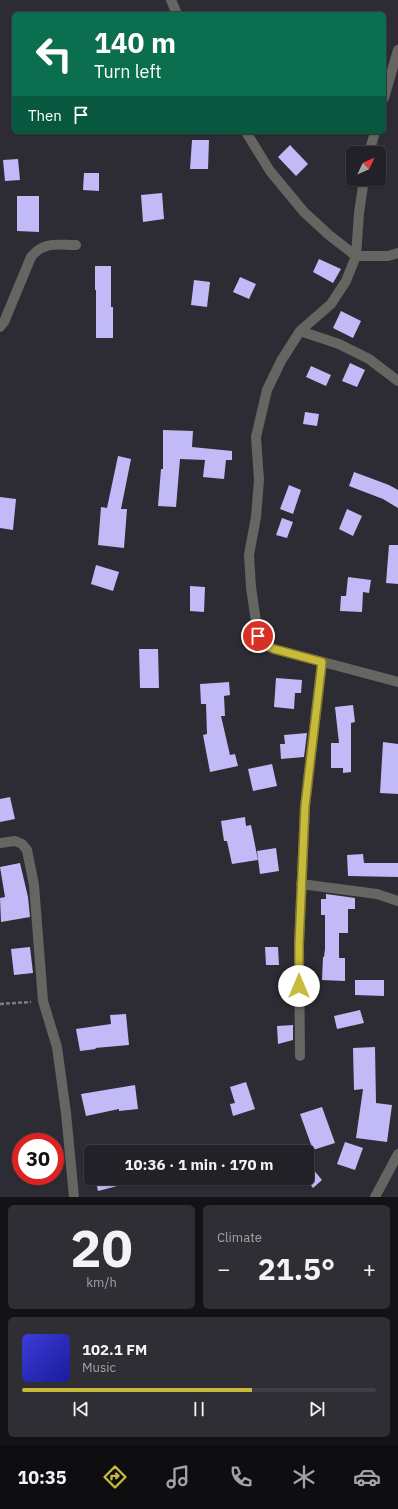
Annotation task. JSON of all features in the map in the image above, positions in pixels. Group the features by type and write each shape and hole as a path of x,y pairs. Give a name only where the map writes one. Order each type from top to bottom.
{"street":[{"path":"171,0 176,12"},
{"path":"386,91 398,50"},
{"path":"247,134 270,171 304,212 356,256 388,256 398,254"},
{"path":"371,146 374,134"},
{"path":"363,186 359,213 356,256 346,281 331,304 300,331 281,362 267,390 256,437 259,480 256,517 249,555 251,588 258,636 263,644 274,649 398,682"},
{"path":"0,327 31,257 37,250 47,244 76,245"},
{"path":"300,331 339,344 369,359 398,381"},
{"path":"300,1056 299,944 305,806 322,662"},
{"path":"0,843 16,841 22,844 26,850 34,885 43,1001 57,1047 66,1113 74,1197"},
{"path":"301,884 377,894 398,901"},
{"path":"375,1197 398,1154"}],"path":[{"path":"0,1004 43,1001"}],"building":[{"path":"192,140 209,140 208,169 190,169"},
{"path":"290,145 308,164 296,176 278,157"},
{"path":"18,159 20,180 5,181 3,160"},
{"path":"84,173 99,173 99,191 83,190"},
{"path":"162,193 164,219 143,222 141,195"},
{"path":"17,196 39,196 39,232 17,231"},
{"path":"319,259 341,269 333,283 313,272"},
{"path":"95,266 111,266 113,338 96,338"},
{"path":"240,277 256,284 249,299 233,292"},
{"path":"194,280 210,282 207,307 191,305"},
{"path":"341,311 361,321 353,338 333,328"},
{"path":"350,363 365,370 357,387 342,381"},
{"path":"311,366 331,375 326,386 306,377"},
{"path":"305,412 319,414 317,426 303,424"},
{"path":"163,430 193,431 192,447 232,451 232,460 226,460 224,479 203,477 205,460 180,459 176,507 158,506 161,469 163,469"},
{"path":"118,456 131,459 121,509 127,509 124,548 98,545 101,507 107,508"},
{"path":"354,472 389,485 398,490 398,508 383,499 349,486"},
{"path":"289,485 301,490 293,514 280,509"},
{"path":"0,497 16,499 13,530 0,528"},
{"path":"347,509 362,516 353,536 339,529"},
{"path":"282,518 293,522 287,538 276,535"},
{"path":"389,545 398,545 398,584 386,583"},
{"path":"96,565 119,572 113,591 91,584"},
{"path":"348,577 371,580 369,593 363,592 362,612 340,611 341,596 346,596"},
{"path":"190,586 205,587 204,612 190,611"},
{"path":"139,649 158,649 159,688 140,688"},
{"path":"276,678 302,680 301,693 295,693 294,709 274,707"},
{"path":"229,682 230,695 224,696 225,716 221,716 230,755 235,754 238,766 210,772 203,735 207,734 206,704 201,704 200,684"},
{"path":"353,705 355,722 351,723 351,772 343,773 343,768 331,768 331,743 339,743 335,707"},
{"path":"307,733 304,757 281,759 280,744 285,744 284,735"},
{"path":"383,742 398,744 398,794 380,793"},
{"path":"272,764 277,786 253,791 248,769"},
{"path":"10,797 15,819 0,822 0,799"},
{"path":"245,817 246,826 251,825 258,860 232,864 227,841 224,841 221,821"},
{"path":"276,848 279,871 260,874 257,851"},
{"path":"363,854 364,863 398,863 398,877 348,876 347,855"},
{"path":"20,863 28,897 30,917 1,922 0,898 5,897 0,867"},
{"path":"326,894 355,898 355,909 348,909 348,933 339,933 339,958 345,958 345,981 322,980 323,957 325,949 325,915 321,915 321,899 326,899"},
{"path":"30,947 33,973 14,975 11,949"},
{"path":"265,947 278,947 279,965 266,965"},
{"path":"355,980 384,980 384,996 355,995"},
{"path":"360,1010 364,1023 337,1029 334,1016"},
{"path":"126,1014 129,1045 80,1051 76,1029 111,1024 110,1015"},
{"path":"293,1025 293,1040 278,1044 277,1026"},
{"path":"375,1047 376,1103 392,1105 387,1142 356,1138 363,1089 354,1090 353,1048"},
{"path":"246,1082 255,1109 233,1116 230,1104 235,1103 230,1087"},
{"path":"135,1085 138,1109 119,1111 119,1109 86,1116 81,1094"},
{"path":"322,1107 335,1143 314,1150 314,1145 311,1145 300,1114"},
{"path":"345,1142 363,1148 355,1170 337,1164"},
{"path":"314,1170 322,1180 313,1188 311,1185 314,1185"},
{"path":"97,1185 121,1185 98,1191"}],"route":[{"path":"258,636 263,644 274,649 322,662 305,806 299,944 299,986"}]}
